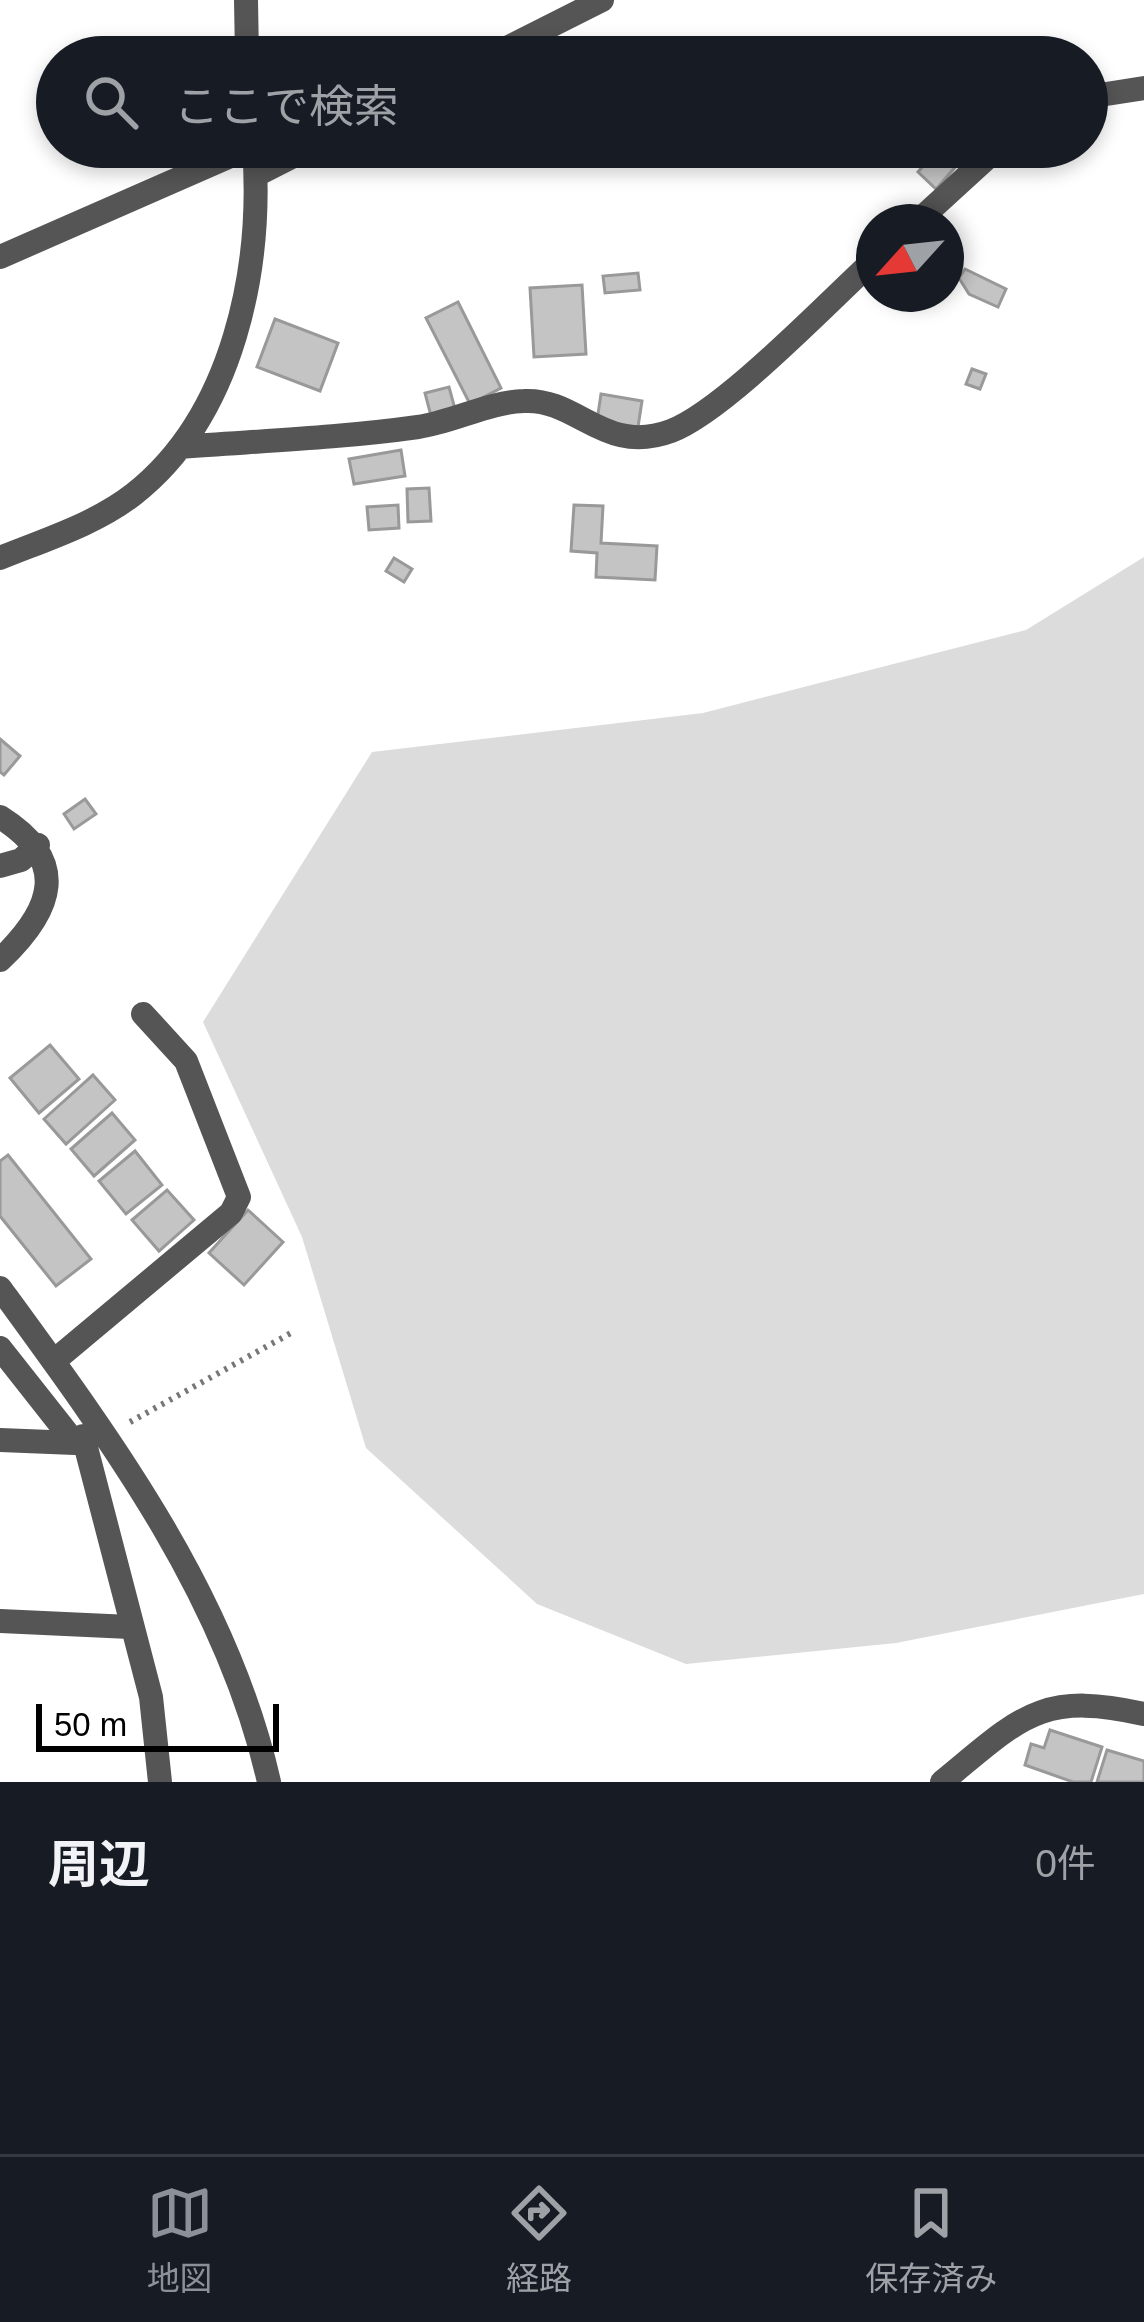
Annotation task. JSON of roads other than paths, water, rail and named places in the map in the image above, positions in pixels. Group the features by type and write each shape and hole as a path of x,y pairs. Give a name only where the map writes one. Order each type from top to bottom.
{"street":[{"path":"246,0 247,36"},
{"path":"531,36 602,0"},
{"path":"1108,94 1144,88"},
{"path":"0,257 205,168"},
{"path":"0,558 130,497 180,447 206,409 238,316 250,261 255,168"},
{"path":"256,175 270,168"},
{"path":"937,204 976,168"},
{"path":"180,447 422,427 525,400 557,404 583,424 608,433 666,433 721,398 856,276"},
{"path":"0,817 38,845 47,884 41,908 24,937 0,960"},
{"path":"0,868 21,860 38,845"},
{"path":"54,1361 231,1213 239,1197 186,1061 143,1014"},
{"path":"0,1288 54,1361 90,1434 207,1603 256,1724 269,1782"},
{"path":"0,1348 90,1434 130,1627 152,1697 160,1782"},
{"path":"0,1440 90,1434"},
{"path":"0,1621 130,1627"},
{"path":"942,1782 1006,1731 1051,1707 1098,1704 1144,1714"}]}
